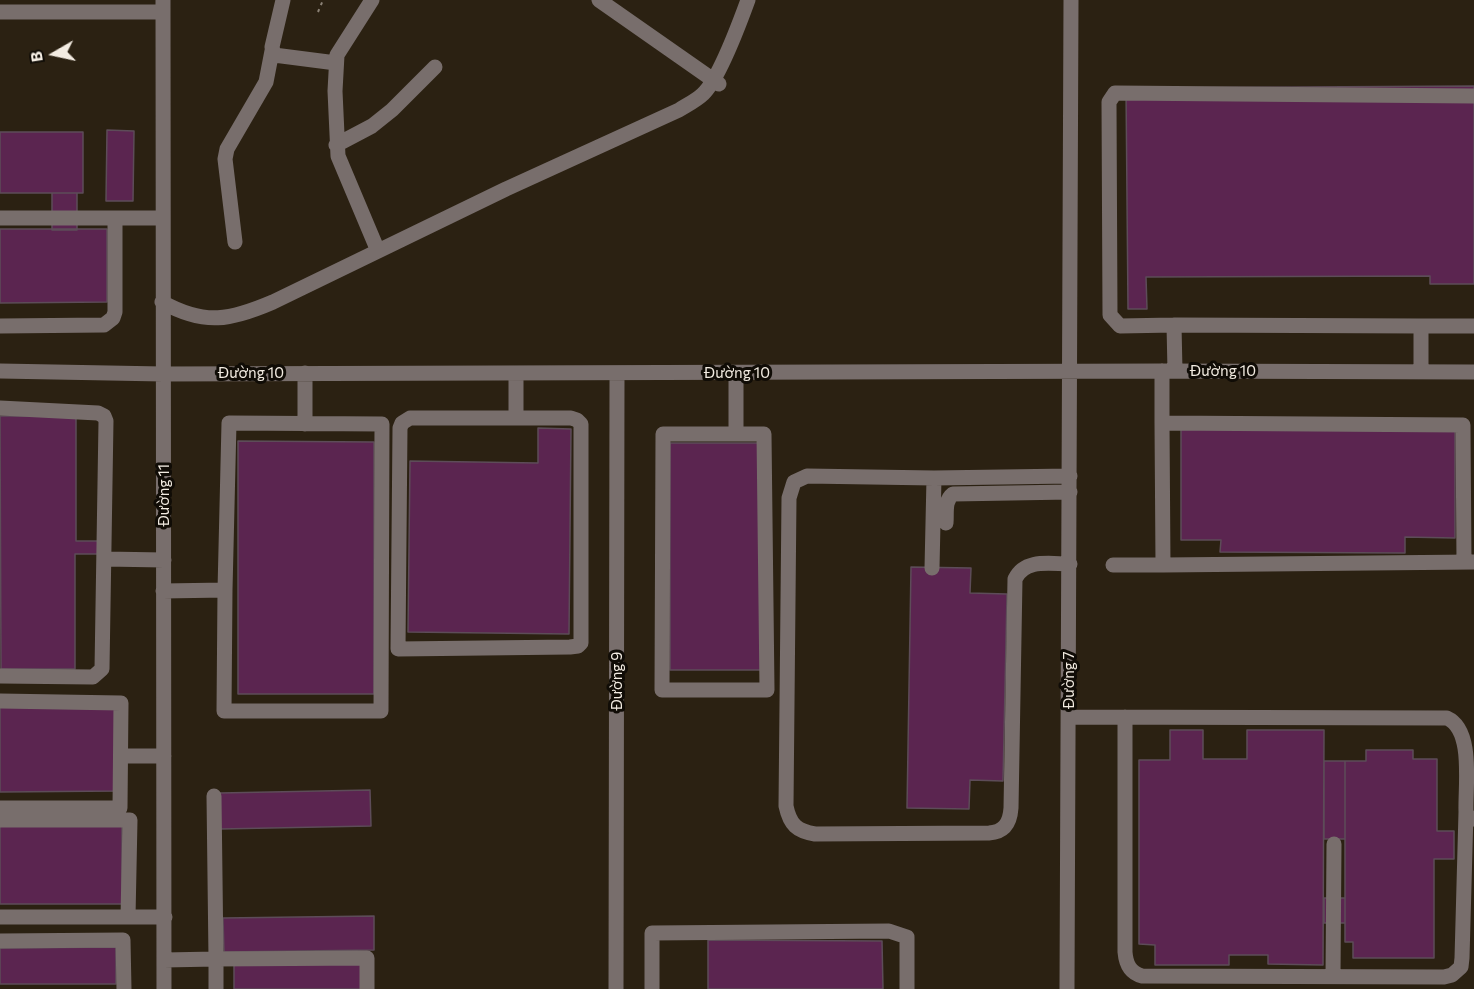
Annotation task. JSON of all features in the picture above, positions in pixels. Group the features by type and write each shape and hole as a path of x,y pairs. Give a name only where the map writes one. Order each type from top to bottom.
{"street":[{"path":"235,242 225,159 227,148 266,81 284,0"},
{"path":"372,0 339,49 336,63 336,145 338,156 378,251"},
{"path":"599,0 716,82"},
{"path":"162,302 179,311 201,316 216,318 242,315 506,189 680,110 716,82 748,0"},
{"name":"Đường 7","path":"1067,989 1071,0"},
{"path":"0,12 163,6"},
{"name":"Đường 11","path":"163,6 164,989"},
{"path":"272,51 275,56 336,63"},
{"path":"336,145 372,126 392,110 435,67"},
{"path":"1474,96 1115,93 1109,102 1110,315 1120,326 1474,326"},
{"path":"0,218 163,218"},
{"path":"0,326 104,325 109,323 115,312 116,303 115,218"},
{"path":"1163,566 1162,423 1174,325"},
{"path":"1420,326 1421,371"},
{"name":"Đường 10","path":"0,371 163,374 1474,372"},
{"path":"305,373 305,424"},
{"path":"516,373 516,418"},
{"path":"736,373 736,434"},
{"name":"Đường 9","path":"616,989 617,374"},
{"path":"0,408 98,413 104,416 106,421 102,669 93,677 0,676"},
{"path":"410,418 516,418 571,418 581,424 581,643 570,647 398,649 400,428 402,423 410,418"},
{"path":"229,423 382,424 381,711 224,711 225,590 229,423"},
{"path":"1113,565 1469,562 1463,425 1162,423"},
{"path":"663,434 736,434 764,434 767,690 662,690 663,434"},
{"path":"1070,476 934,478 807,476 794,482 789,498 786,806 797,830 815,834 989,834 998,833 1006,827 1011,818 1015,579 1018,573 1030,564 1070,564"},
{"path":"932,568 934,478"},
{"path":"946,523 948,498 953,494 1070,492"},
{"path":"105,559 164,560"},
{"path":"163,591 225,590"},
{"path":"0,701 121,704 120,808 0,808"},
{"path":"1069,717 1125,717 1447,718 1458,726 1465,740 1470,818 1461,967 1452,975 1444,976 1142,976 1131,971 1125,952 1125,717"},
{"path":"121,756 164,756"},
{"path":"214,796 216,989"},
{"path":"0,820 130,820 128,917"},
{"path":"1333,976 1334,844"},
{"path":"0,916 165,917"},
{"path":"652,989 652,933 889,931 901,933 907,937 907,989"},
{"path":"0,941 123,940 124,989"},
{"path":"164,960 367,958 367,989"}],"path":[{"path":"318,12 323,0"}],"building":[{"path":"1474,86 1474,284 1430,284 1430,276 1146,277 1147,309 1128,309 1126,88"},
{"path":"107,130 134,131 133,201 106,201"},
{"path":"0,132 83,132 83,193 0,193"},
{"path":"52,193 77,193 77,230 52,230"},
{"path":"0,229 107,229 107,302 0,303"},
{"path":"0,416 76,416 76,541 98,541 98,554 75,554 75,669 1,669"},
{"path":"1181,420 1455,420 1455,538 1405,537 1405,553 1220,552 1221,540 1181,540"},
{"path":"538,428 571,429 569,634 408,632 410,461 538,463"},
{"path":"238,441 374,442 374,694 238,694"},
{"path":"670,443 764,443 764,670 670,670"},
{"path":"911,567 971,568 970,593 1007,594 1003,781 970,780 969,809 907,808"},
{"path":"118,701 119,791 0,792 0,702"},
{"path":"1170,730 1203,730 1203,759 1247,759 1247,730 1324,730 1323,965 1268,964 1268,955 1229,955 1229,965 1155,965 1155,945 1139,944 1139,760 1170,760"},
{"path":"1366,750 1413,750 1413,759 1437,759 1437,831 1454,831 1454,859 1434,859 1434,958 1353,958 1353,942 1345,942 1345,761 1366,761"},
{"path":"1324,761 1345,761 1345,839 1324,839"},
{"path":"370,790 371,826 220,829 220,793"},
{"path":"0,822 122,823 122,904 0,904"},
{"path":"1324,898 1345,898 1345,923 1324,923"},
{"path":"374,916 374,950 224,952 223,918"},
{"path":"708,940 882,941 883,989 708,989"},
{"path":"116,947 116,984 0,984 0,948"},
{"path":"364,960 365,989 234,989 234,961"}]}
